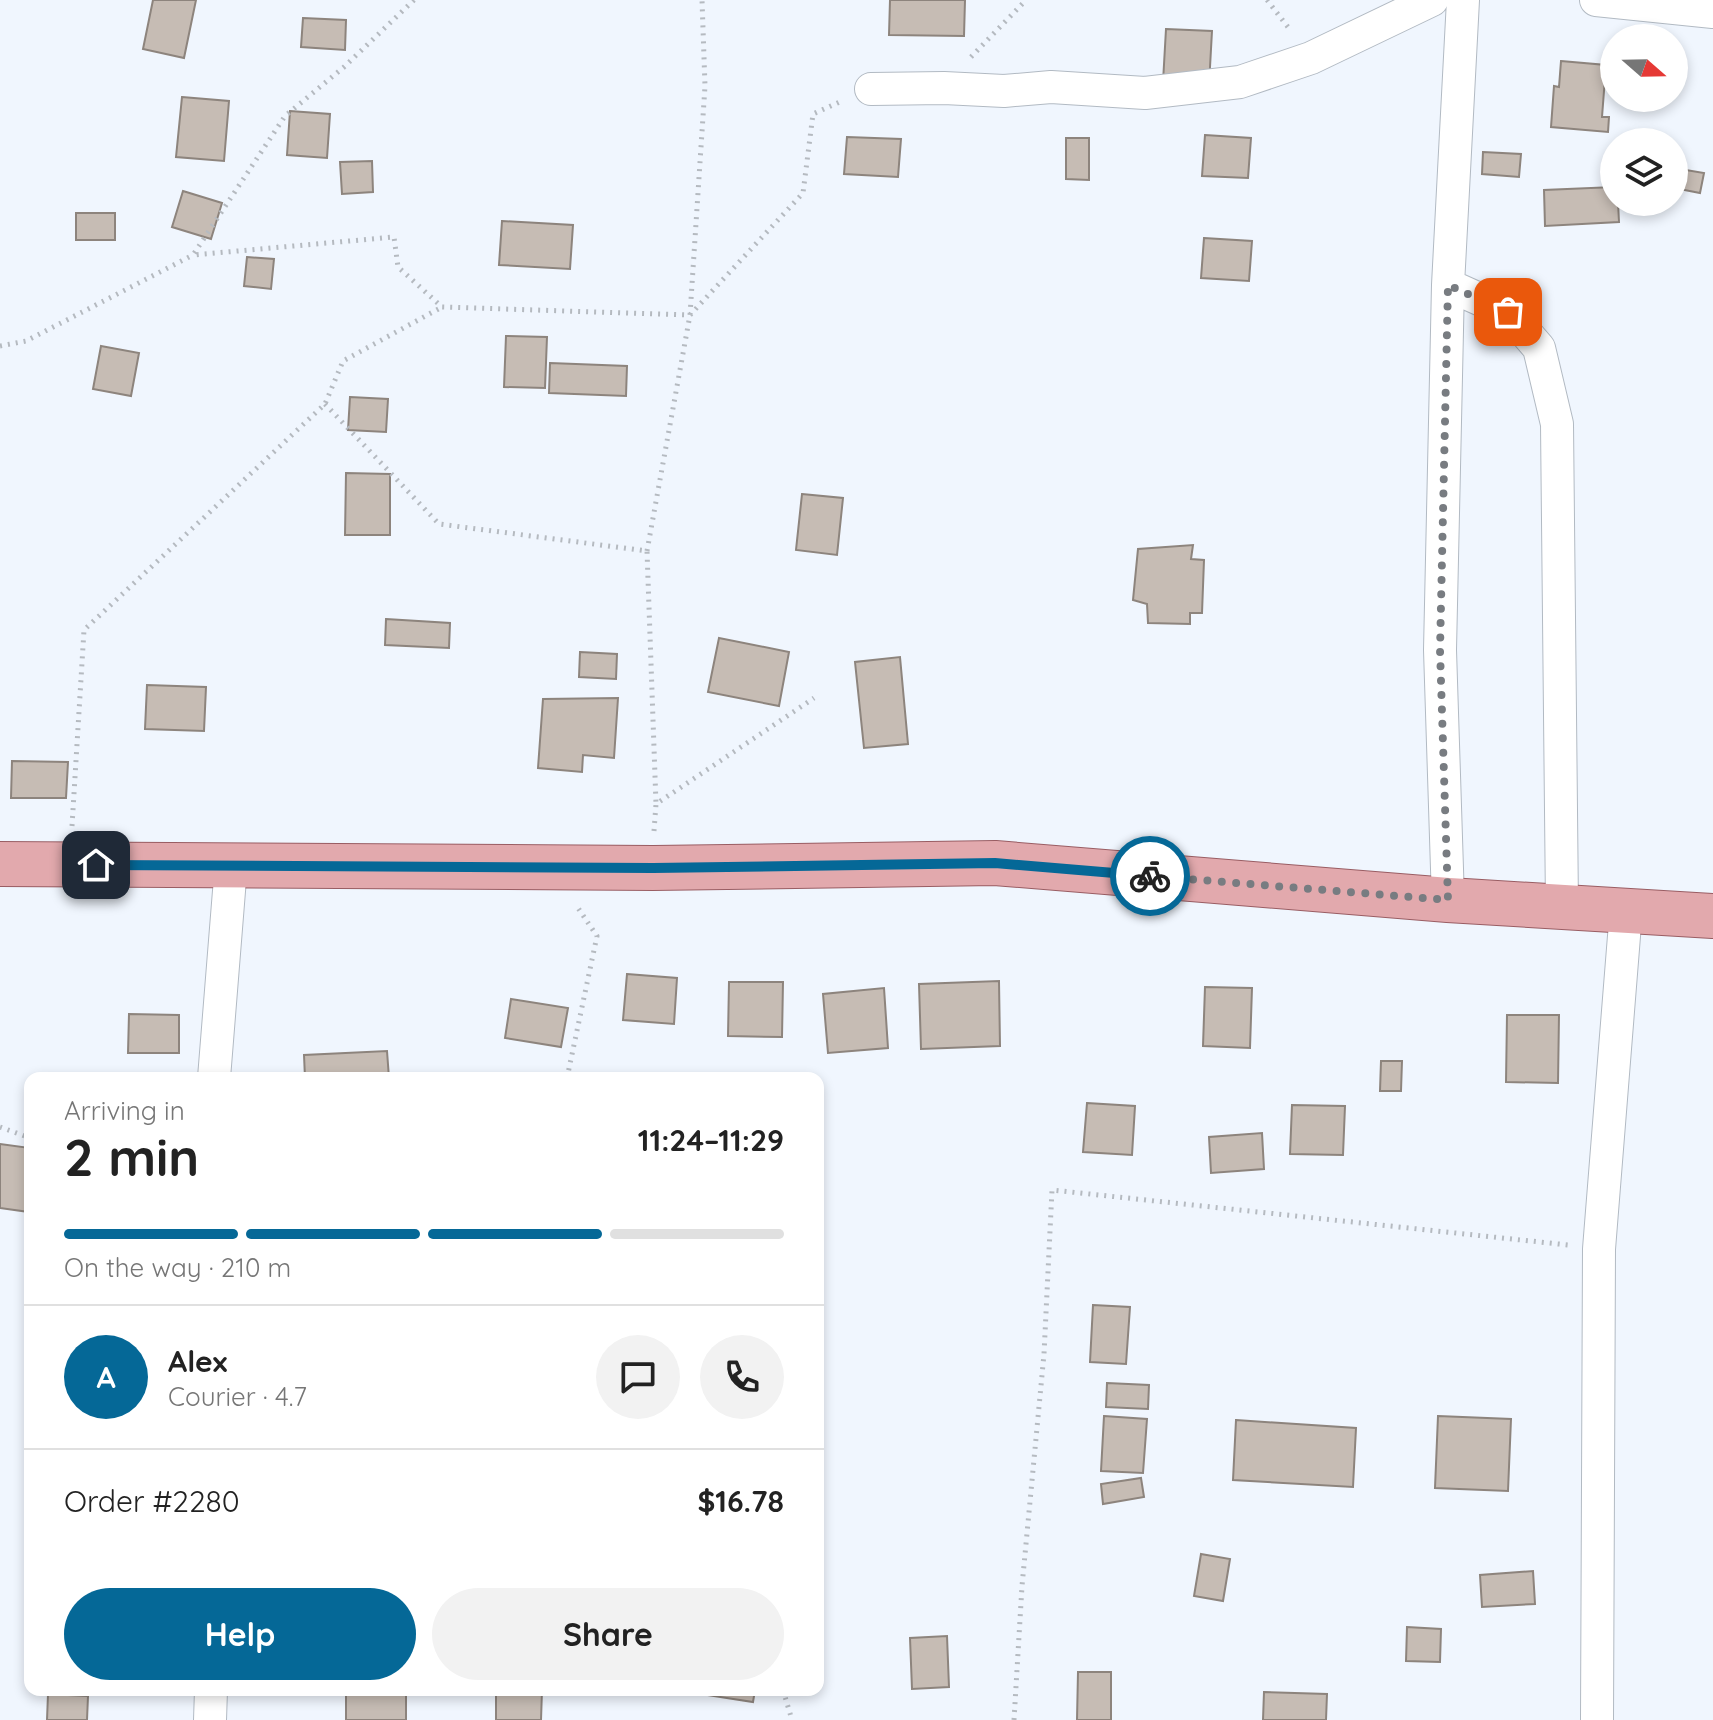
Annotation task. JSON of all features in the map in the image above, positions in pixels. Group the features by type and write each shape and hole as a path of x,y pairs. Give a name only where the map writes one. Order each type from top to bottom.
{"main road":[{"path":"0,864 653,868 995,863 1448,900 1713,916"}],"street":[{"path":"871,89 1004,91 1051,87 1145,93 1240,82 1311,58 1432,0"},
{"path":"1448,900 1440,650 1448,285 1463,0"},
{"path":"1596,0 1713,12"},
{"path":"1448,285 1508,312 1539,348 1557,424 1562,907"},
{"path":"214,1072 231,866"},
{"path":"1597,1720 1599,1249 1626,911"},
{"path":"210,1720 211,1696"}],"path":[{"path":"193,255 285,116 344,67 414,0"},
{"path":"653,868 656,804 647,551 690,315 705,86 702,0"},
{"path":"944,88 1026,0"},
{"path":"69,865 84,630 325,404 343,361 442,307 690,315 803,193 813,114 871,89"},
{"path":"0,346 26,341 193,255 394,237 398,267 442,307"},
{"path":"325,404 439,524 647,551"},
{"path":"656,804 814,698"},
{"path":"551,867 597,936 568,1072"},
{"path":"0,1127 24,1136"},
{"path":"1014,1720 1022,1586 1044,1354 1052,1190 1599,1249"},
{"path":"785,1696 792,1720"}],"building":[{"path":"153,0 196,0 184,58 143,49"},
{"path":"890,0 965,0 964,36 889,35"},
{"path":"303,18 346,20 345,50 301,47"},
{"path":"1166,29 1212,31 1209,85 1163,82"},
{"path":"1561,61 1600,64 1600,112 1602,117 1609,117 1608,128 1600,128 1600,131 1551,127 1554,86 1559,87"},
{"path":"182,97 229,101 224,161 176,157"},
{"path":"290,111 330,114 327,158 287,155"},
{"path":"1205,135 1251,138 1248,178 1202,176"},
{"path":"847,137 901,139 898,177 844,174"},
{"path":"1066,138 1089,138 1089,180 1066,179"},
{"path":"1483,152 1521,154 1519,177 1482,174"},
{"path":"372,161 373,192 342,194 340,162"},
{"path":"1688,170 1704,173 1700,193 1688,191"},
{"path":"1600,188 1600,216 1619,216 1619,222 1545,226 1544,190"},
{"path":"183,191 222,203 211,239 172,227"},
{"path":"76,213 115,213 115,240 76,240"},
{"path":"502,221 573,225 570,269 499,265"},
{"path":"1204,238 1252,241 1249,281 1201,278"},
{"path":"247,257 274,259 271,289 244,286"},
{"path":"506,336 547,337 545,388 504,387"},
{"path":"101,346 139,353 131,396 93,389"},
{"path":"550,363 627,366 626,396 549,393"},
{"path":"350,397 388,399 386,432 348,430"},
{"path":"346,473 390,474 390,535 345,535"},
{"path":"802,494 843,498 837,555 796,550"},
{"path":"1193,545 1191,559 1204,560 1202,613 1190,613 1190,624 1148,623 1147,604 1133,600 1138,549"},
{"path":"386,619 450,623 449,648 385,645"},
{"path":"719,638 789,652 779,706 708,692"},
{"path":"580,652 617,654 616,679 579,677"},
{"path":"900,657 908,744 864,748 855,662"},
{"path":"147,685 206,687 204,731 145,729"},
{"path":"618,698 614,758 583,755 582,772 538,768 543,699"},
{"path":"12,761 68,762 66,798 11,798"},
{"path":"627,974 677,978 674,1024 623,1020"},
{"path":"999,981 1000,1046 921,1049 919,984"},
{"path":"729,982 783,982 782,1037 728,1036"},
{"path":"1205,987 1252,988 1250,1048 1203,1046"},
{"path":"884,988 888,1048 828,1053 823,994"},
{"path":"511,999 568,1008 561,1047 505,1038"},
{"path":"129,1014 179,1015 179,1053 128,1053"},
{"path":"1507,1015 1559,1015 1558,1083 1506,1082"},
{"path":"387,1051 389,1072 305,1072 304,1055"},
{"path":"1381,1061 1402,1061 1401,1091 1380,1091"},
{"path":"1087,1103 1135,1106 1132,1155 1083,1152"},
{"path":"1292,1105 1345,1106 1343,1155 1290,1154"},
{"path":"1262,1133 1264,1169 1211,1173 1209,1137"},
{"path":"0,1144 24,1147 24,1211 0,1208"},
{"path":"1093,1305 1130,1307 1126,1364 1090,1362"},
{"path":"1107,1383 1149,1385 1148,1409 1106,1407"},
{"path":"1104,1416 1147,1419 1143,1473 1101,1471"},
{"path":"1438,1416 1511,1419 1508,1491 1435,1488"},
{"path":"1236,1420 1356,1428 1353,1487 1233,1480"},
{"path":"1141,1478 1144,1497 1103,1504 1101,1484"},
{"path":"1201,1554 1230,1559 1223,1601 1194,1596"},
{"path":"1533,1571 1535,1604 1482,1607 1480,1575"},
{"path":"1407,1627 1441,1629 1440,1662 1406,1661"},
{"path":"947,1636 949,1687 912,1689 910,1638"},
{"path":"1078,1672 1111,1672 1111,1720 1077,1720"},
{"path":"1264,1692 1327,1694 1326,1720 1263,1720"},
{"path":"48,1696 88,1696 87,1720 47,1720"},
{"path":"346,1696 406,1696 406,1720 346,1720"},
{"path":"496,1696 542,1696 541,1720 496,1720"},
{"path":"714,1696 754,1696 753,1702"}],"way so far":[{"path":"1150,876 1448,900 1440,650 1448,285 1508,312"}],"route":[{"path":"96,865 653,868 995,863 1150,876"}]}
